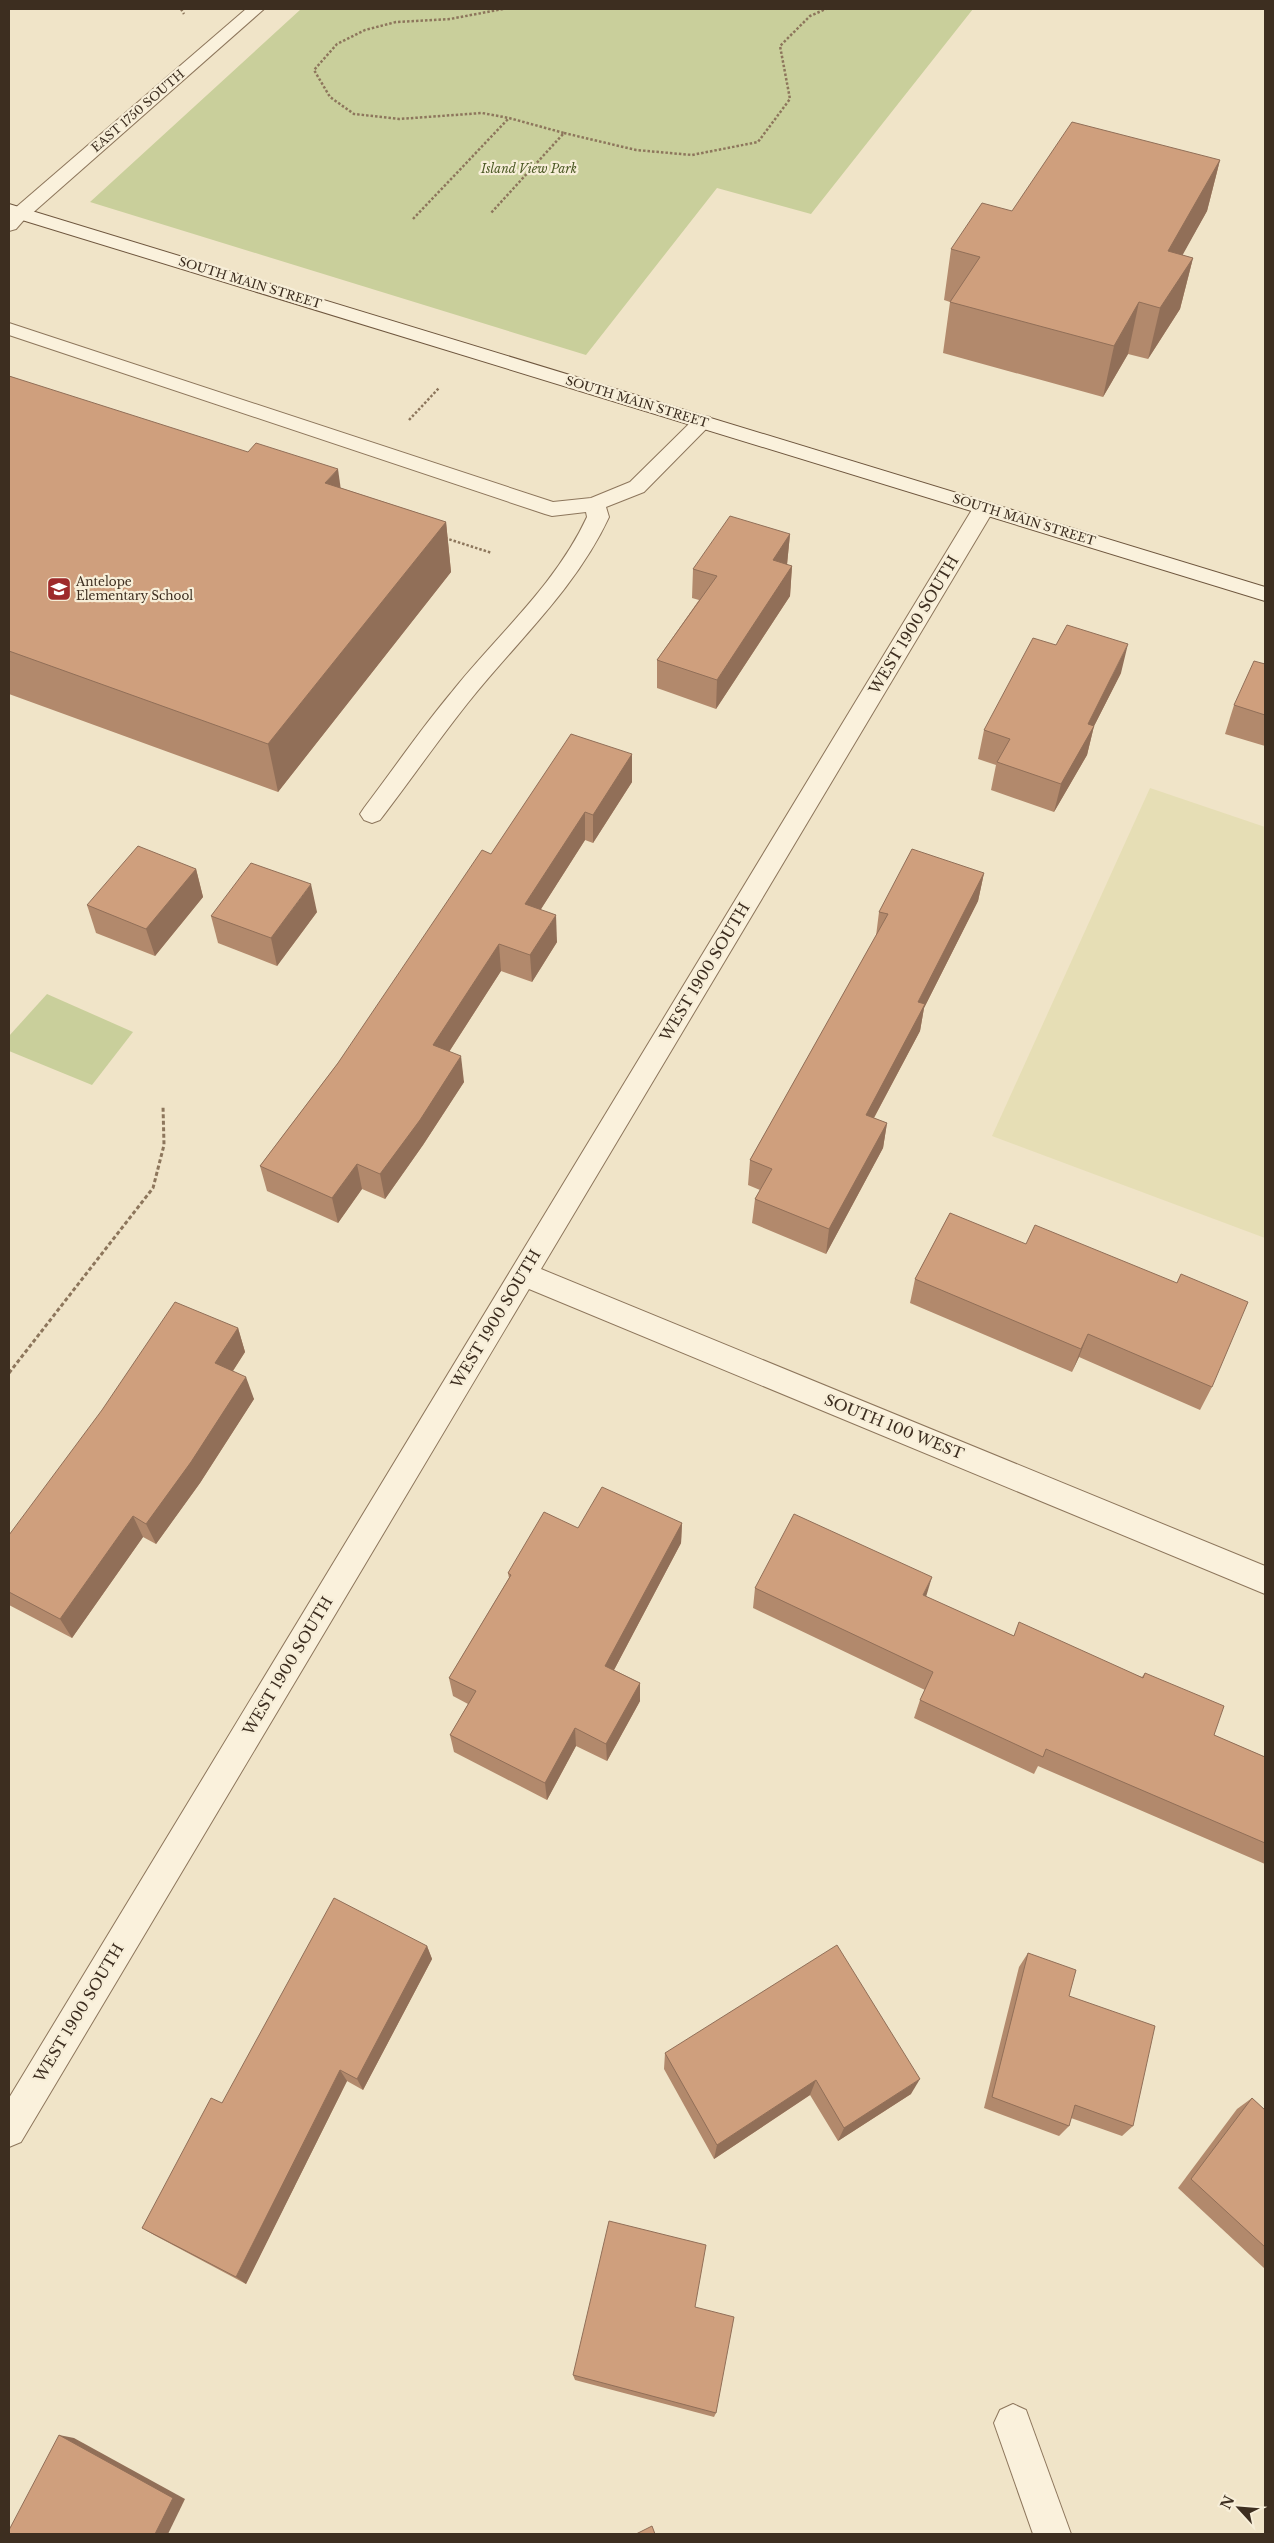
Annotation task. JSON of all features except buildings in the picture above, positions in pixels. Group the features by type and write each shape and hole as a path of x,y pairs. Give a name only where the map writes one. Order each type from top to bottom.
{"street":[{"name":"EAST 1750 SOUTH","path":"13,216 256,9"},
{"name":"SOUTH MAIN STREET","path":"13,216 703,422 1265,594"},
{"path":"9,328 552,509 594,504 637,487 703,422"},
{"path":"372,814 459,698 534,613 562,577 591,532 598,517 594,504"},
{"name":"WEST 1900 SOUTH","path":"9,2130 984,508"},
{"name":"SOUTH 100 WEST","path":"523,1274 1265,1580"},
{"path":"1013,2423 1052,2534"}],"path":[{"path":"180,9 184,14"},
{"path":"503,9 450,20 396,22 365,30 337,44 314,70 330,97 354,114 399,119 482,113 636,150 692,155 758,142 790,99 780,46 810,16 826,9"},
{"path":"413,219 509,118"},
{"path":"491,213 564,133"},
{"path":"406,423 438,388"},
{"path":"445,537 492,553"},
{"path":"9,1374 153,1188 164,1145 163,1106"}],"shaded area":[{"path":"1150,788 1265,827 1265,1238 992,1136"}],"green space":[{"name":"Island View Park","path":"301,9 973,9 811,214 717,188 586,355 90,202"},
{"path":"47,994 133,1032 92,1085 9,1051 9,1036"}],"place":[{"name":"Antelope Elementary School","path":"59,589"}]}
